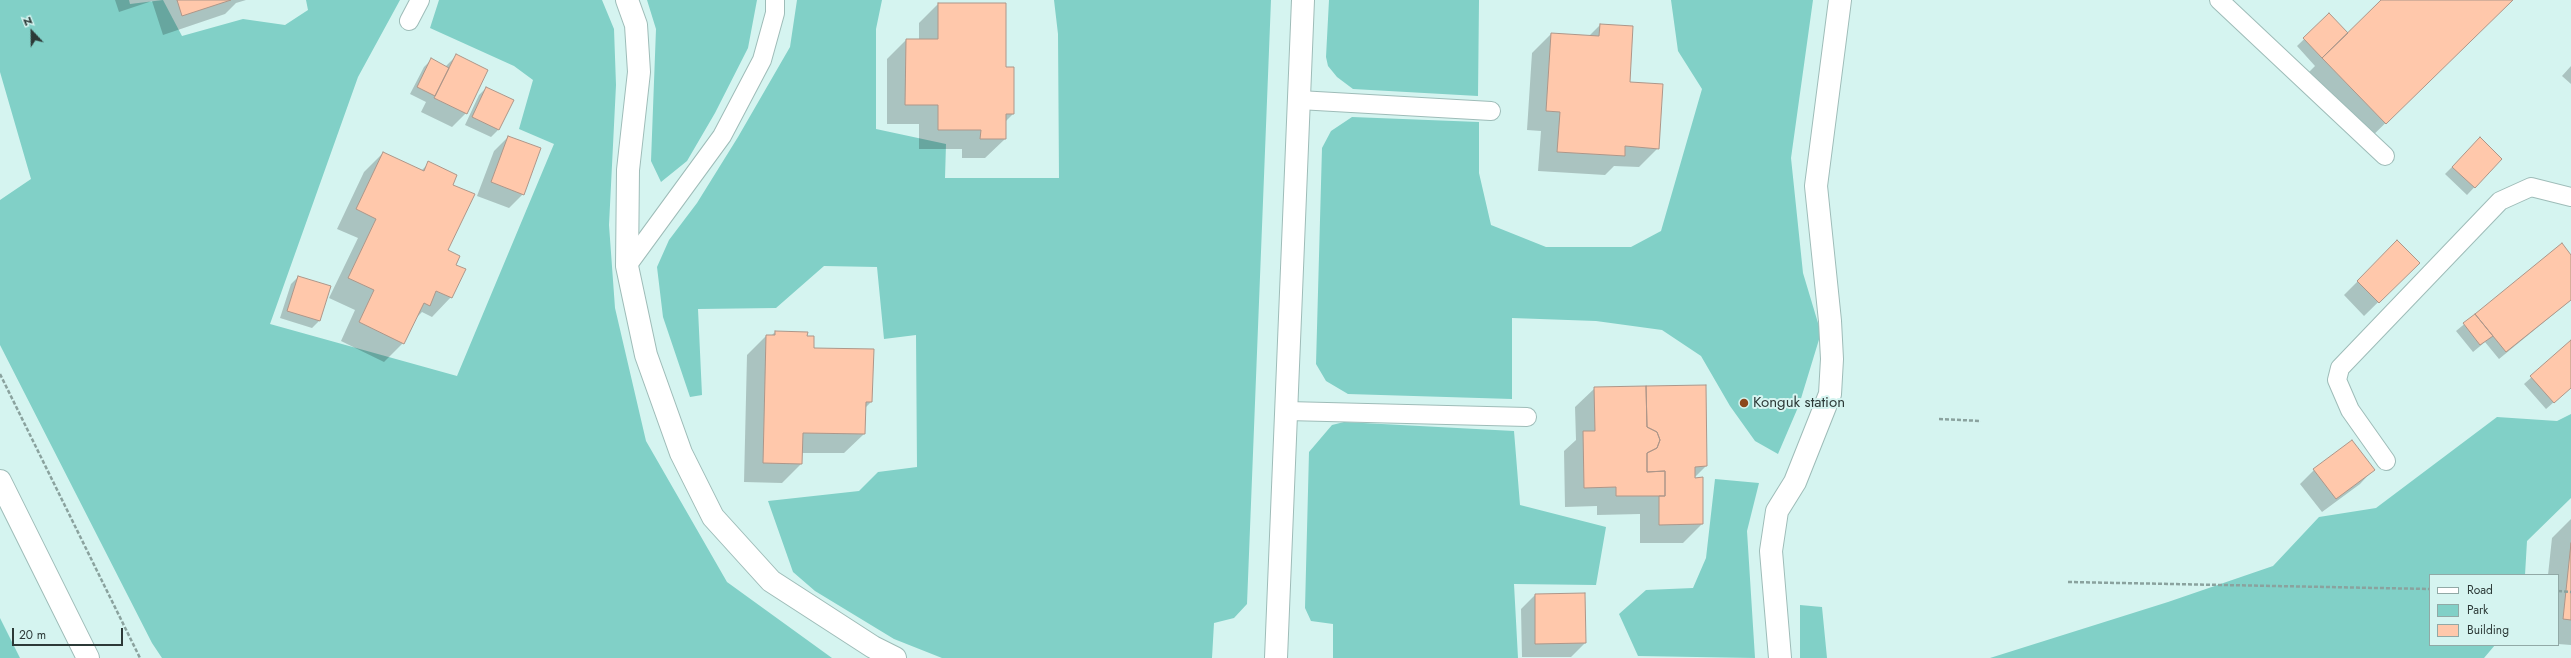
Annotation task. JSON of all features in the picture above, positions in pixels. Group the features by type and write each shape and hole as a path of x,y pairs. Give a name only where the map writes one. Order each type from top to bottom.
{"main road":[{"path":"627,0 636,25 639,72 628,170 627,266 646,355 681,453 713,517 771,581 874,647 895,658"},
{"path":"1276,658 1303,0"},
{"path":"1780,658 1771,551 1777,511 1795,482 1830,394 1832,359 1830,321 1816,186 1840,0"},
{"path":"0,481 88,658"}],"lane":[{"path":"409,21 420,0"},
{"path":"627,266 722,136 762,60 775,13 775,0"},
{"path":"2219,0 2385,156"},
{"path":"1299,100 1491,111"},
{"path":"2386,461 2350,410 2337,380 2340,368 2500,201 2531,187 2571,197"},
{"path":"1286,410 1527,417"}],"path":[{"path":"0,374 140,658"},
{"path":"1939,419 1981,421"},
{"path":"2068,582 2429,589"},
{"path":"2559,592 2571,592"}],"green space":[{"path":"0,0 129,0 130,4 163,0 182,36 243,19 285,25 308,10 306,0 400,0 358,77 270,324 457,376 554,144 519,129 533,80 514,66 430,28 439,0 602,0 614,29 616,85 609,225 615,308 646,441 727,582 832,658 162,658 152,643 0,345 0,200 31,179 0,72"},
{"path":"647,0 757,0 748,48 715,113 687,161 661,182 651,161 656,29"},
{"path":"797,0 882,0 876,29 876,129 946,144 945,178 1059,178 1058,34 1054,0 1271,0 1247,604 1234,618 1214,623 1212,658 942,658 894,639 815,591 793,572 768,501 859,491 878,472 917,467 916,335 884,339 877,267 824,266 776,308 698,309 702,395 690,397 663,317 657,267 669,240 697,203 738,137 790,47"},
{"path":"1329,0 1479,0 1478,96 1353,89 1337,77 1328,66 1326,57"},
{"path":"1671,0 1813,0 1791,158 1803,273 1821,333 1799,405 1778,454 1755,441 1730,406 1701,356 1662,330 1596,321 1512,318 1512,399 1348,394 1326,381 1316,364 1322,148 1331,131 1352,117 1479,122 1479,173 1491,225 1546,247 1631,247 1661,231 1702,89 1678,51"},
{"path":"2571,414 2571,498 2527,541 2525,574 2429,574 2429,646 2494,646 2484,658 1990,658 2168,602 2273,566 2319,517 2376,508 2497,417 2557,421"},
{"path":"1344,422 1514,431 1520,505 1606,527 1596,585 1514,584 1518,658 1333,658 1333,624 1311,621 1305,608 1309,452 1332,425"},
{"path":"1715,479 1759,483 1747,531 1755,658 1638,656 1619,614 1646,590 1693,588 1706,558"},
{"path":"1800,605 1822,607 1827,658 1800,658"},
{"path":"0,618 20,658 0,658"}],"building":[{"path":"177,0 231,0 182,16"},
{"path":"2381,0 2513,0 2386,124 2322,58"},
{"path":"938,3 1006,3 1006,67 1014,67 1014,114 1006,114 1006,139 980,139 981,130 938,130 938,105 905,105 906,39 938,39"},
{"path":"2329,13 2348,33 2322,58 2303,38"},
{"path":"1600,24 1633,26 1630,82 1663,84 1659,149 1625,146 1625,156 1557,152 1560,112 1546,111 1551,33 1599,36"},
{"path":"456,54 488,70 467,114 434,98"},
{"path":"431,58 449,68 435,96 417,87"},
{"path":"486,87 514,100 499,130 472,117"},
{"path":"508,136 541,148 524,195 491,182"},
{"path":"2480,137 2502,159 2475,188 2452,167"},
{"path":"383,152 424,171 428,161 457,175 453,185 475,194 448,250 460,256 456,265 466,269 452,298 436,291 430,306 424,303 404,344 359,322 374,290 348,278 376,219 356,209"},
{"path":"2397,240 2420,263 2379,303 2357,281"},
{"path":"2562,243 2571,255 2571,300 2506,352 2475,314"},
{"path":"298,276 331,286 320,321 287,311"},
{"path":"2475,314 2493,336 2480,345 2463,323"},
{"path":"775,331 808,332 807,336 814,336 814,348 874,349 872,402 866,402 865,434 803,433 802,464 763,463 766,335 775,335"},
{"path":"2571,340 2571,388 2554,403 2530,376"},
{"path":"1706,385 1707,466 1695,467 1695,478 1703,477 1703,524 1659,525 1659,496 1665,496 1665,471 1647,472 1647,453 1657,448 1660,440 1657,432 1647,427 1646,386"},
{"path":"1646,386 1647,427 1657,432 1660,440 1657,448 1647,453 1647,472 1665,471 1665,496 1616,496 1616,487 1584,488 1583,431 1595,431 1594,387"},
{"path":"2352,440 2375,470 2336,499 2313,469"},
{"path":"2571,543 2571,620 2563,619"},
{"path":"1585,593 1586,643 1535,644 1535,594"}],"place":[{"name":"Konguk station","path":"1744,403"}]}
